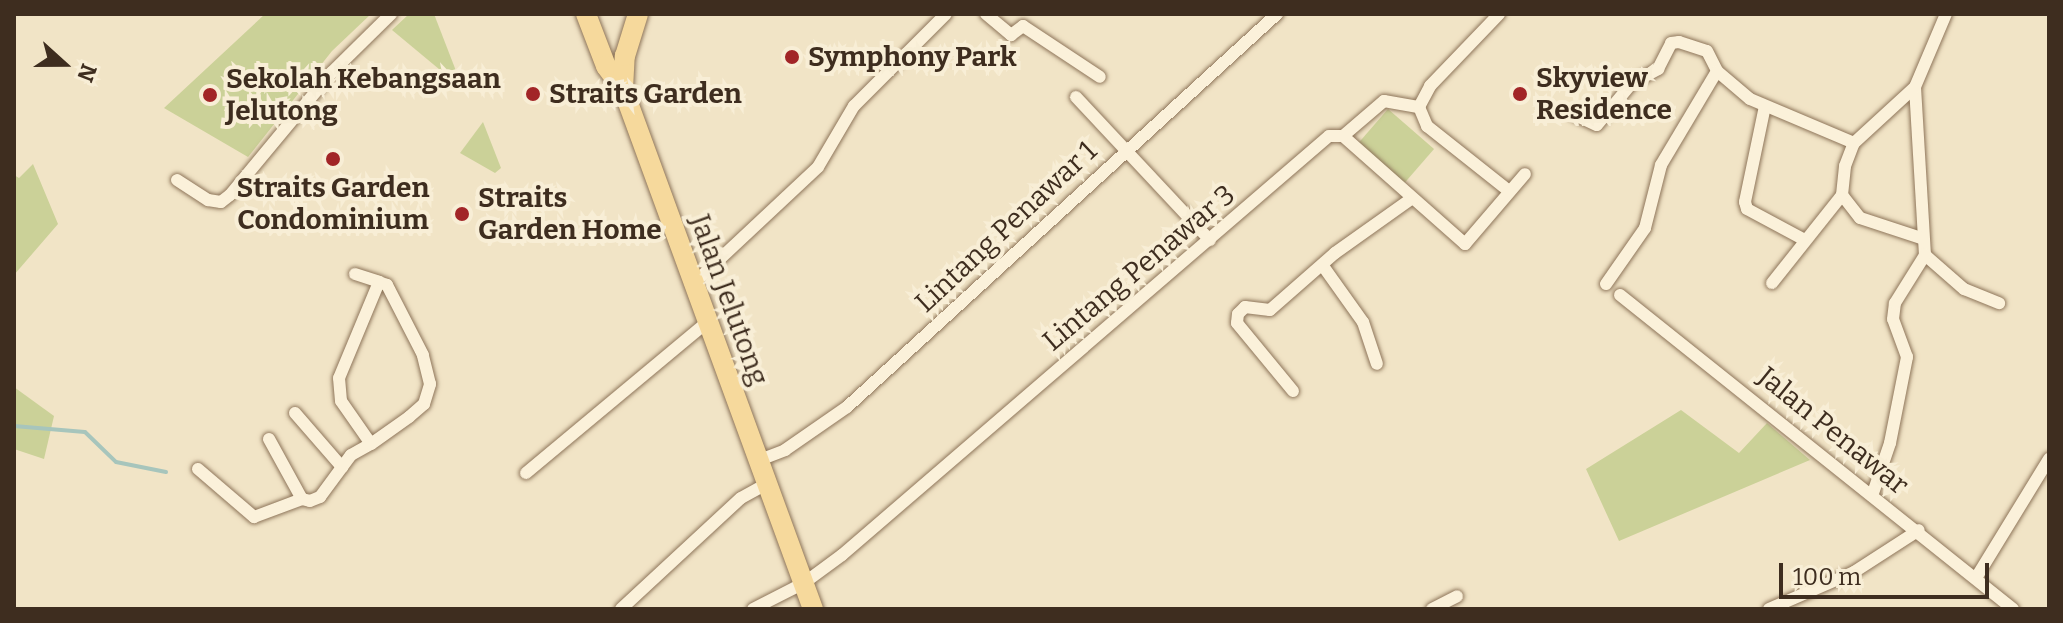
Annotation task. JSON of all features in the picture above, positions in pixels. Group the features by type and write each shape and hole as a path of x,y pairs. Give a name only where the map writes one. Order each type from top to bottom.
{"main road":[{"name":"Jalan Jelutong","path":"586,14 606,66 623,89 813,609"},
{"path":"623,89 625,56 638,14"}],"street":[{"path":"177,180 208,200 221,202 332,72 391,14"},
{"path":"693,284 818,167 854,106 946,14"},
{"path":"986,14 1010,35 1026,20 1100,77"},
{"name":"Lintang Penawar 1","path":"757,461 785,450 847,407 1277,14"},
{"path":"1499,14 1430,86 1419,107 1427,126 1509,191"},
{"path":"1772,283 1803,239 1842,195 1854,143 1915,87 1946,14"},
{"path":"1573,114 1597,125 1632,83 1658,69 1675,42 1707,51 1717,71 1732,87 1765,106 1854,143"},
{"path":"1606,284 1645,228 1661,165 1717,71"},
{"path":"1915,87 1921,238 1925,255 1964,289 1999,303"},
{"path":"1076,97 1210,240"},
{"name":"Lintang Penawar 3","path":"753,609 804,583 1329,136 1343,136 1384,101 1419,107"},
{"path":"1765,106 1745,202 1747,209 1803,239"},
{"path":"1343,136 1465,244 1525,174"},
{"path":"1842,195 1860,218 1921,238"},
{"path":"1293,391 1237,323 1238,314 1250,306 1266,313 1411,199"},
{"path":"1872,496 1907,357 1893,319 1895,303 1925,255"},
{"path":"1323,266 1363,322 1377,364"},
{"path":"198,469 254,517 302,499 320,497 342,467 424,404 430,384 419,346 387,285 355,274"},
{"path":"371,444 341,401 339,378 379,282"},
{"name":"Jalan Penawar","path":"1620,295 1919,530 2013,609"},
{"path":"526,473 707,322"},
{"path":"295,413 342,467"},
{"path":"269,439 302,499"},
{"path":"1976,578 2049,459"},
{"path":"621,609 741,498 766,484"},
{"path":"1769,609 1854,572 1919,530"},
{"path":"1432,609 1457,596"}],"green space":[{"path":"265,14 371,14 332,51 248,157 164,108"},
{"path":"409,14 434,14 463,89 392,30"},
{"path":"1388,109 1434,149 1401,187 1355,147"},
{"path":"483,122 501,168 495,173 460,153"},
{"path":"33,164 58,224 14,275 14,175 19,178"},
{"path":"14,387 54,416 44,459 14,449"},
{"path":"1681,410 1739,453 1767,423 1810,460 1619,541 1586,469"}],"waterway":[{"path":"14,426 85,432 116,462 166,472"}],"place":[{"name":"Symphony Park","path":"792,57"},
{"name":"Straits Garden","path":"533,94"},
{"name":"Skyview Residence","path":"1520,94"},
{"name":"Sekolah Kebangsaan Jelutong","path":"210,95"},
{"name":"Straits Garden Condominium","path":"333,159"},
{"name":"Straits Garden Home","path":"462,214"}]}
